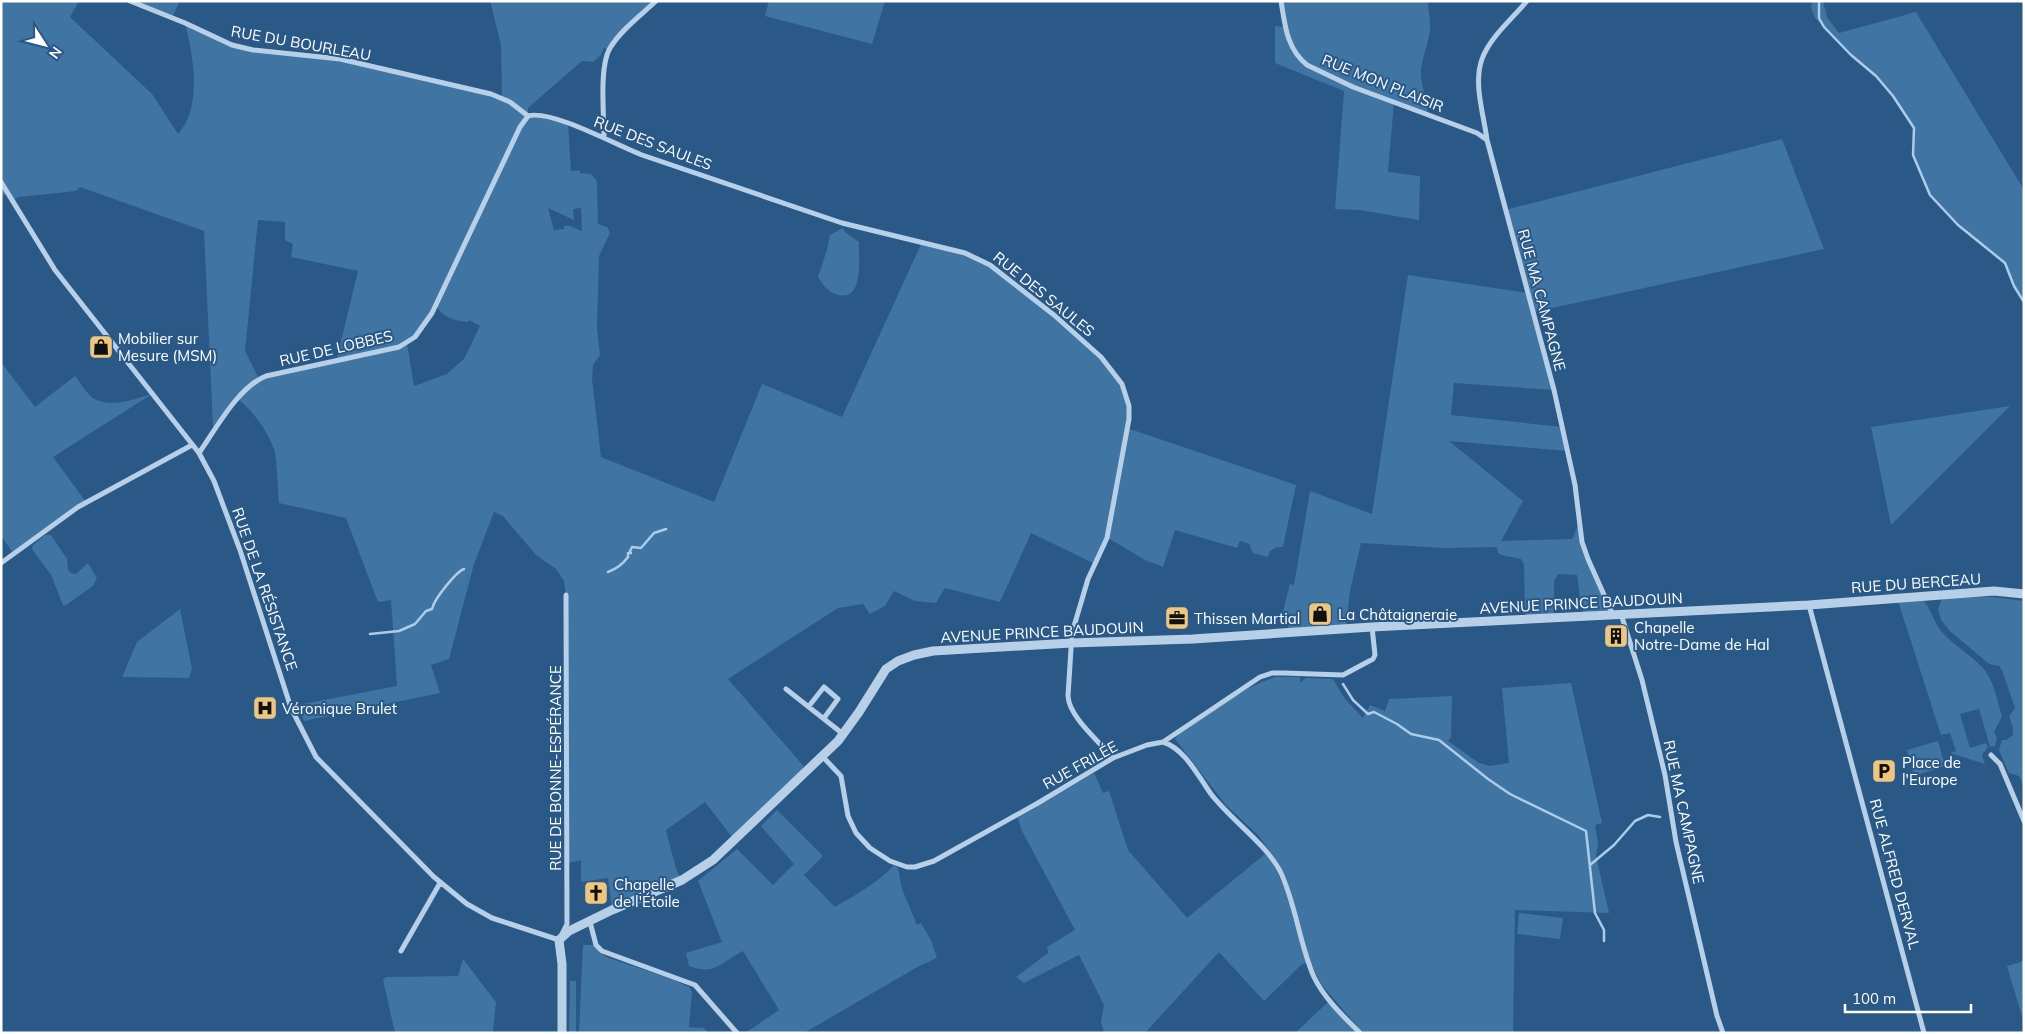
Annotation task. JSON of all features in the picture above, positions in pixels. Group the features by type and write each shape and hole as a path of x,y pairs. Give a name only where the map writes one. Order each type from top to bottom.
{"street":[{"name":"RUE DU BOURLEAU","path":"130,1 178,20 232,45 253,50 340,59 482,92 510,102 528,116"},
{"path":"604,136 604,69 609,50 621,34 656,1"},
{"name":"RUE MON PLAISIR","path":"1281,1 1289,42 1300,60 1307,65 1326,76 1477,134 1487,140"},
{"name":"RUE MA CAMPAGNE","path":"1527,1 1490,44 1482,60 1479,82 1487,140 1558,409 1575,485 1584,547 1617,615 1642,680 1665,775 1676,842 1717,1016 1723,1033"},
{"name":"RUE DES SAULES","path":"528,116 541,115 604,136 617,146 842,223 965,253 990,265 1054,315 1101,357 1122,384 1129,406 1129,419 1107,538 1088,579 1072,632 1068,704 1073,713 1113,758"},
{"name":"RUE DE LOBBES","path":"199,453 238,399 254,381 266,376 399,347 415,337 432,313 520,127 528,116"},
{"name":"RUE DE LA RÉSISTANCE","path":"1,182 55,270 199,453 214,481 240,550 292,708 316,757 440,883 481,914 559,940"},
{"path":"1,563 78,507 192,445"},
{"name":"RUE DU BERCEAU","path":"1809,605 1994,591 2024,594"},
{"name":"RUE DE BONNE-ESPÉRANCE","path":"559,940 567,924 566,595"},
{"name":"AVENUE PRINCE BAUDOUIN","path":"559,940 569,931 612,910 682,880 723,852 843,735 882,674 898,662 932,652 1809,605"},
{"name":"RUE ALFRED DERVAL","path":"1809,605 1924,1033"},
{"name":"RUE FRILÉE","path":"822,756 841,776 848,816 856,833 878,854 890,861 908,867 934,861 1038,803 1113,758 1147,745 1163,742 1260,677 1272,673 1343,675 1360,668 1374,659 1372,627"},
{"path":"809,706 824,687 838,699 824,718"},
{"path":"786,689 843,735"},
{"path":"1163,742 1173,746 1183,755 1219,804 1274,861 1285,884 1305,954 1314,977 1328,999 1360,1033"},
{"path":"1991,755 2000,764 2024,821"},
{"path":"401,951 440,883"},
{"path":"590,922 596,945 602,951 695,985 737,1033"},
{"path":"559,940 562,964 562,1033"}],"shaded area":[{"path":"1,1 79,1 70,17 152,94 178,134 186,123 191,110 194,80 191,50 185,23 232,45 314,55 502,97 501,45 490,1 655,1 621,34 609,50 604,48 601,55 593,62 582,61 528,108 528,116 534,114 568,124 571,171 580,170 580,173 591,174 597,181 598,224 607,227 610,233 599,256 597,327 600,355 593,365 592,379 601,457 714,502 762,384 842,417 922,242 965,253 990,265 1054,315 1101,357 1127,395 1127,428 1296,485 1283,547 1277,547 1270,551 1268,557 1253,553 1249,544 1240,541 1237,548 1175,530 1163,567 1145,560 1108,538 1095,564 1031,533 1000,602 945,588 936,603 915,601 894,591 885,606 870,614 863,604 838,608 728,679 807,770 735,841 705,802 666,830 676,869 682,880 612,910 608,878 581,882 581,860 567,863 566,595 564,581 556,569 536,555 503,516 494,512 474,564 449,659 431,665 440,693 304,721 298,705 397,686 391,600 378,602 346,518 279,503 274,449 263,428 244,404 238,399 216,429 213,426 204,231 80,187 76,191 19,197 12,201 8,193 1,197","holes":["548,208 574,220 573,209 581,208 582,231 570,226 554,230","258,220 285,222 285,240 293,244 291,257 358,271 336,362 259,379 245,351","436,305 449,318 468,322 469,320 480,326 464,359 447,374 414,386 407,343 421,330"]},
{"path":"130,1 180,1 172,18"},
{"path":"769,1 885,1 872,44 765,16"},
{"path":"1281,1 1428,1 1430,29 1421,71 1427,103 1427,114 1394,102 1388,172 1420,176 1419,220 1359,210 1335,209 1344,91 1275,63 1275,26 1284,27"},
{"path":"1812,1 1823,1 1827,17 1839,33 1916,12 2024,190 2024,302 2014,286 2005,263 1958,225 1930,195 1913,155 1914,128 1893,96 1876,76 1851,55 1815,18 1811,8"},
{"path":"1782,139 1824,249 1534,312 1554,390 1454,383 1451,415 1562,427 1568,451 1449,441 1523,501 1501,541 1572,539 1579,523 1582,542 1613,615 1584,614 1577,575 1558,574 1554,581 1554,618 1529,619 1525,613 1524,564 1521,559 1501,555 1498,553 1497,547 1444,548 1361,543 1350,591 1346,628 1287,632 1290,615 1283,611 1290,584 1294,585 1310,491 1372,514 1408,275 1528,293 1505,210"},
{"path":"843,228 845,232 859,242 859,267 853,291 847,295 838,295 829,290 818,277 830,235"},
{"path":"1,362 35,407 75,376 90,396 107,403 122,402 152,394 53,457 86,502 14,554 1,536"},
{"path":"2010,406 1891,525 1871,427"},
{"path":"45,535 51,535 67,559 68,570 71,573 76,574 88,563 97,578 93,586 66,605 63,605 51,575 32,549 33,545"},
{"path":"1943,597 1993,597 2024,601 2024,787 2019,776 2009,773 1999,750 2002,740 2006,740 2013,735 2009,716 2015,708 2002,670 1999,666 1989,664 1950,631 1941,620 1938,609"},
{"path":"1922,599 1928,606 1940,630 1981,666 1992,683 2002,716 1994,732 1997,738 1995,746 1990,747 1979,709 1960,714 1970,748 1986,743 1988,747 1982,755 1985,764 1950,753 1956,751 1950,733 1941,735 1898,601"},
{"path":"180,609 192,669 189,678 122,677 137,642"},
{"path":"1275,677 1300,677 1300,683 1306,678 1333,679 1345,699 1363,718 1370,705 1385,711 1389,699 1452,696 1451,737 1448,741 1479,763 1490,766 1509,763 1502,688 1571,683 1602,823 1595,825 1598,843 1596,856 1609,913 1515,910 1513,1033 1363,1033 1321,984 1310,961 1289,887 1280,865 1258,835 1226,805 1175,739 1179,733 1226,702 1250,688"},
{"path":"1938,741 1945,766 1914,776 1907,750"},
{"path":"1094,773 1103,793 1109,791 1128,850 1187,918 1265,854 1274,866 1286,893 1307,963 1301,965 1264,1001 1219,952 1145,1033 1104,1033 1101,1022 1104,1005 1079,955 1024,983 1016,977 1048,953 1047,947 1075,930 1021,829 1018,818"},
{"path":"777,810 823,856 804,875 835,907 874,883 894,865 898,868 902,889 917,925 921,923 931,940 937,958 919,966 804,1033 745,1033 779,1010 743,951 712,969 698,969 689,966 686,953 722,942 698,881 737,849 773,885 794,864 761,826"},
{"path":"1519,913 1563,918 1560,939 1517,934"},
{"path":"583,945 594,945 606,957 689,987 692,992 689,1027 704,1028 709,1033 579,1033"},
{"path":"463,959 496,1002 493,1033 395,1033 383,980 386,977 458,976"},
{"path":"2024,961 2024,1023 2007,966"},
{"path":"570,981 576,981 576,1033 569,1033"},
{"path":"1328,1002 1357,1033 1295,1033"}],"waterway":[{"path":"1819,1 1819,18 1824,27 1851,55 1876,76 1893,96 1914,128 1913,155 1930,195 1958,225 2005,263 2014,286 2024,302"},
{"path":"608,572 624,562 628,557 628,553 631,553 632,547 641,548 654,533 666,529"},
{"path":"370,634 399,631 415,624 426,611 432,609 446,586 464,569"},
{"path":"1343,684 1353,700 1368,714 1374,712 1411,734 1439,740 1510,794 1586,831 1595,913 1604,930 1604,941"},
{"path":"1590,865 1614,845 1635,821 1648,815 1660,817"}],"place":[{"name":"Mobilier sur Mesure (MSM)","path":"101,347"},
{"name":"La Châtaigneraie","path":"1320,614"},
{"name":"Thissen Martial","path":"1177,618"},
{"name":"Chapelle Notre-Dame de Hal","path":"1616,636"},
{"name":"Véronique Brulet","path":"265,708"},
{"name":"Place de l'Europe","path":"1884,771"},
{"name":"Chapelle de l'Étoile","path":"596,893"}]}
